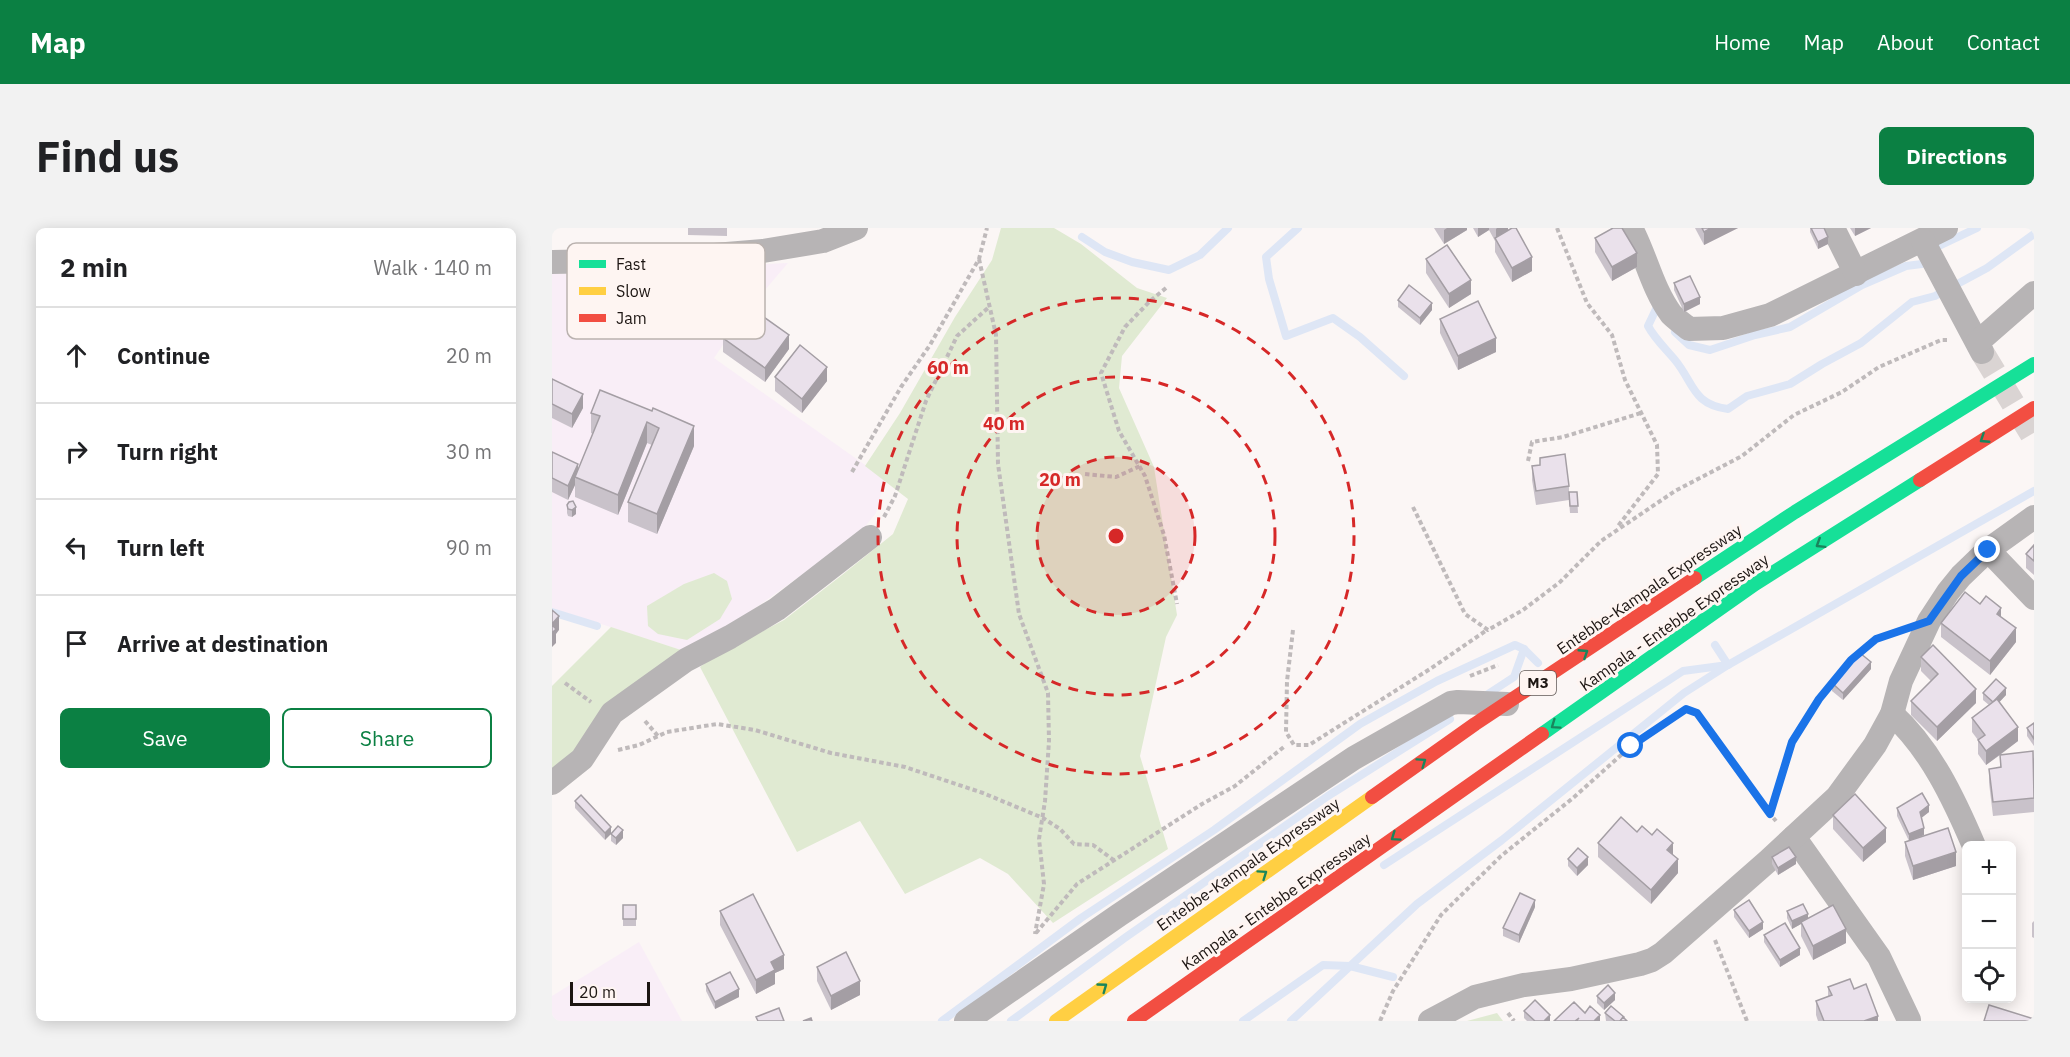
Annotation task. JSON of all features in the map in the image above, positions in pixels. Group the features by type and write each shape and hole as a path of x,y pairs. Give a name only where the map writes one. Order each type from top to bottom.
{"highway":[{"name":"Entebbe-Kampala Expressway","path":"1056,1021 1507,704 1795,512 2034,364"},
{"name":"Kampala - Entebbe Expressway","path":"1134,1021 1755,584 2034,408"}],"street":[{"path":"765,251 824,242 856,228"},
{"path":"1631,228 1642,248 1657,290 1672,315 1689,329 1722,328 1770,315 1946,228"},
{"path":"1833,228 1856,274"},
{"path":"1923,241 1980,347 2034,293"},
{"path":"552,262 567,262"},
{"path":"1430,1021 1455,1006 1482,995 1524,984 1571,979 1653,960 1837,797 1875,745 1892,714 1901,681 1929,621 1961,576 1988,550 2034,517"},
{"path":"552,783 582,759 612,713 686,660 777,609 870,537"},
{"path":"1988,550 2034,598"},
{"path":"966,1021 1119,915 1354,758 1451,703 1507,704"},
{"path":"1892,714 1905,726 1929,758 1959,812 1972,841"},
{"path":"1794,837 1879,957 1909,1020"}],"path":[{"path":"852,472 901,387 930,345 979,259 987,228"},
{"path":"1557,228 1587,303 1612,335 1625,380 1657,445 1658,474 1615,529"},
{"path":"979,259 996,335 998,464 1019,614 1048,693 1049,741 1043,818 1039,839 1044,884 1035,934 1077,884 1202,804 1235,786 1286,746"},
{"path":"1166,288 1125,327 1101,373 1119,431 1145,476 1164,536 1177,604"},
{"path":"870,537 881,523 895,496 926,401 957,336 990,306"},
{"path":"1293,630 1287,681 1286,732 1294,745 1309,745 1523,610 1560,582 1615,529 1675,491 1742,456 1794,416 1842,392 1879,367 1941,340 1980,347"},
{"path":"1528,461 1532,442 1563,437 1641,413"},
{"path":"1085,474 1116,477 1140,466"},
{"path":"1413,507 1465,614 1488,630"},
{"path":"1770,814 1792,742 1819,699 1851,660 1876,639 1929,621"},
{"path":"1380,1021 1394,990 1441,915 1501,856 1573,798 1631,746 1686,709 1697,713 1770,814 1794,837"},
{"path":"582,759 639,745 668,732 717,724 755,730 831,753 905,767 983,793 1043,818 1060,829 1074,844 1093,845 1115,861"},
{"path":"1701,919 1718,944 1747,1021"}],"shaded area":[{"path":"788,263 765,290 765,264"},
{"path":"567,273 567,339 727,339 714,358 885,479 876,513 859,534 751,611 684,651 552,608 552,274"},
{"path":"639,942 682,1021 552,1021 552,996"}],"green space":[{"path":"1001,228 1054,228 1081,244 1137,288 1167,298 1122,356 1119,388 1154,467 1177,615 1166,637 1140,756 1168,849 1053,923 1008,874 980,858 905,894 860,821 797,852 700,667 715,656 784,620 893,534 908,499 865,466 900,413 955,317 992,260"},
{"path":"714,573 727,581 732,599 720,619 687,640 658,634 648,626 647,606 684,584"},
{"path":"611,627 684,651 590,736 552,774 552,686"},
{"path":"1497,1013 1503,1021 1467,1021"}],"building":[{"path":"1516,228 1532,257 1512,268 1495,238"},
{"path":"1613,228 1622,228 1637,253 1612,267 1595,238"},
{"path":"1811,228 1824,228 1828,237 1818,242"},
{"path":"1447,245 1471,280 1449,294 1426,259"},
{"path":"1690,276 1700,297 1684,304 1674,283"},
{"path":"1409,285 1432,303 1420,318 1398,300"},
{"path":"1478,301 1496,338 1458,356 1440,319"},
{"path":"765,318 789,335 765,368 724,339 765,339"},
{"path":"800,345 827,367 802,399 775,377"},
{"path":"552,379 583,394 572,414 552,404"},
{"path":"600,390 652,411 653,408 694,426 657,514 628,502 659,428 647,422 618,495 575,477 600,416 591,413"},
{"path":"552,452 578,464 568,486 552,478"},
{"path":"1565,454 1569,486 1536,491 1532,466 1540,465 1540,458"},
{"path":"1569,492 1577,492 1578,506 1570,506"},
{"path":"573,501 576,507 572,510 568,509 567,505"},
{"path":"2034,545 2034,561 2026,554"},
{"path":"1965,592 1980,604 1986,596 2001,608 1997,614 2016,628 1990,661 1941,623"},
{"path":"552,610 559,616 552,624"},
{"path":"1933,645 1976,689 1937,727 1911,701 1938,674 1921,657"},
{"path":"1860,653 1871,662 1843,693 1832,683"},
{"path":"1996,679 2006,688 1993,702 1983,693"},
{"path":"1997,699 2018,727 1986,751 1978,740 1985,735 1972,718"},
{"path":"2034,723 2034,739 2027,728"},
{"path":"2033,751 2034,798 1993,802 1989,769 2001,767 2000,755"},
{"path":"1922,793 1929,805 1920,812 1924,828 1909,834 1897,808"},
{"path":"1855,794 1886,828 1863,848 1833,815"},
{"path":"581,795 611,827 605,833 575,801"},
{"path":"1621,817 1637,832 1642,826 1652,835 1657,829 1673,843 1667,850 1678,859 1651,890 1598,843"},
{"path":"618,826 623,830 616,838 611,834"},
{"path":"1948,828 1956,852 1913,866 1905,842"},
{"path":"1789,847 1796,857 1778,868 1772,857"},
{"path":"1578,848 1588,857 1577,868 1568,859"},
{"path":"1520,893 1535,900 1519,935 1503,928"},
{"path":"753,894 784,955 771,962 775,970 756,980 720,911"},
{"path":"1749,900 1763,922 1749,931 1734,910"},
{"path":"1803,904 1808,914 1792,921 1787,911"},
{"path":"623,905 636,905 636,919 623,919"},
{"path":"1833,905 1846,929 1813,946 1801,922"},
{"path":"1785,923 1800,948 1780,960 1764,935"},
{"path":"846,952 860,981 831,996 817,967"},
{"path":"730,972 739,989 715,1002 706,984"},
{"path":"1850,979 1854,989 1866,984 1878,1016 1864,1021 1824,1021 1816,1001 1832,995 1828,987"},
{"path":"1608,985 1615,993 1604,1003 1597,996"},
{"path":"1535,1000 1550,1015 1544,1021 1535,1021 1524,1011"},
{"path":"1574,1002 1585,1013 1590,1006 1600,1015 1594,1021 1576,1021 1579,1018 1575,1021 1554,1021"},
{"path":"1989,1005 2034,1019 2034,1021 1984,1021"},
{"path":"1611,1006 1624,1017 1620,1021 1615,1021 1605,1013"},
{"path":"779,1008 784,1021 758,1021 756,1017"}],"waterway":[{"path":"1082,237 1105,252 1132,262 1169,270 1200,255 1228,228"},
{"path":"1298,228 1266,257 1269,279 1286,336 1333,318 1360,337 1404,376"},
{"path":"1939,246 1977,228"},
{"path":"1657,307 1648,326 1654,335 1675,360 1700,397 1716,406 1728,409 1747,396 1790,384 1861,343 1912,302 1935,296 1987,268 2034,234"},
{"path":"1675,332 1689,345 1710,350 1755,335 1790,327 1862,285 1906,266 1922,264"},
{"path":"1291,1021 1417,904 1502,840 1684,693 1728,665 2034,491"},
{"path":"552,612 597,626"},
{"path":"942,1021 1081,918 1214,830 1360,724 1437,681 1515,645 1524,649 1538,663"},
{"path":"1384,865 1683,671 1728,665 1715,645"},
{"path":"1488,694 1514,677 1524,649"},
{"path":"1011,1021 1126,937 1328,796 1450,719"},
{"path":"1243,1021 1323,965 1350,966 1393,977"}],"tunnel":[{"path":"1982,352 2034,438"}],"traffic: fast":[{"path":"1695,578 1795,512 2034,364"},
{"path":"1542,734 1755,584 1920,480"}],"traffic: slow":[{"path":"1056,1021 1372,797"}],"traffic: jam":[{"path":"1920,480 2034,408"},
{"path":"1372,797 1475,724 1695,578"},
{"path":"1134,1021 1542,734"}],"route":[{"path":"1631,746 1686,709 1697,713 1770,814 1792,742 1819,699 1851,660 1876,639 1929,621 1961,576 1988,550"}]}
